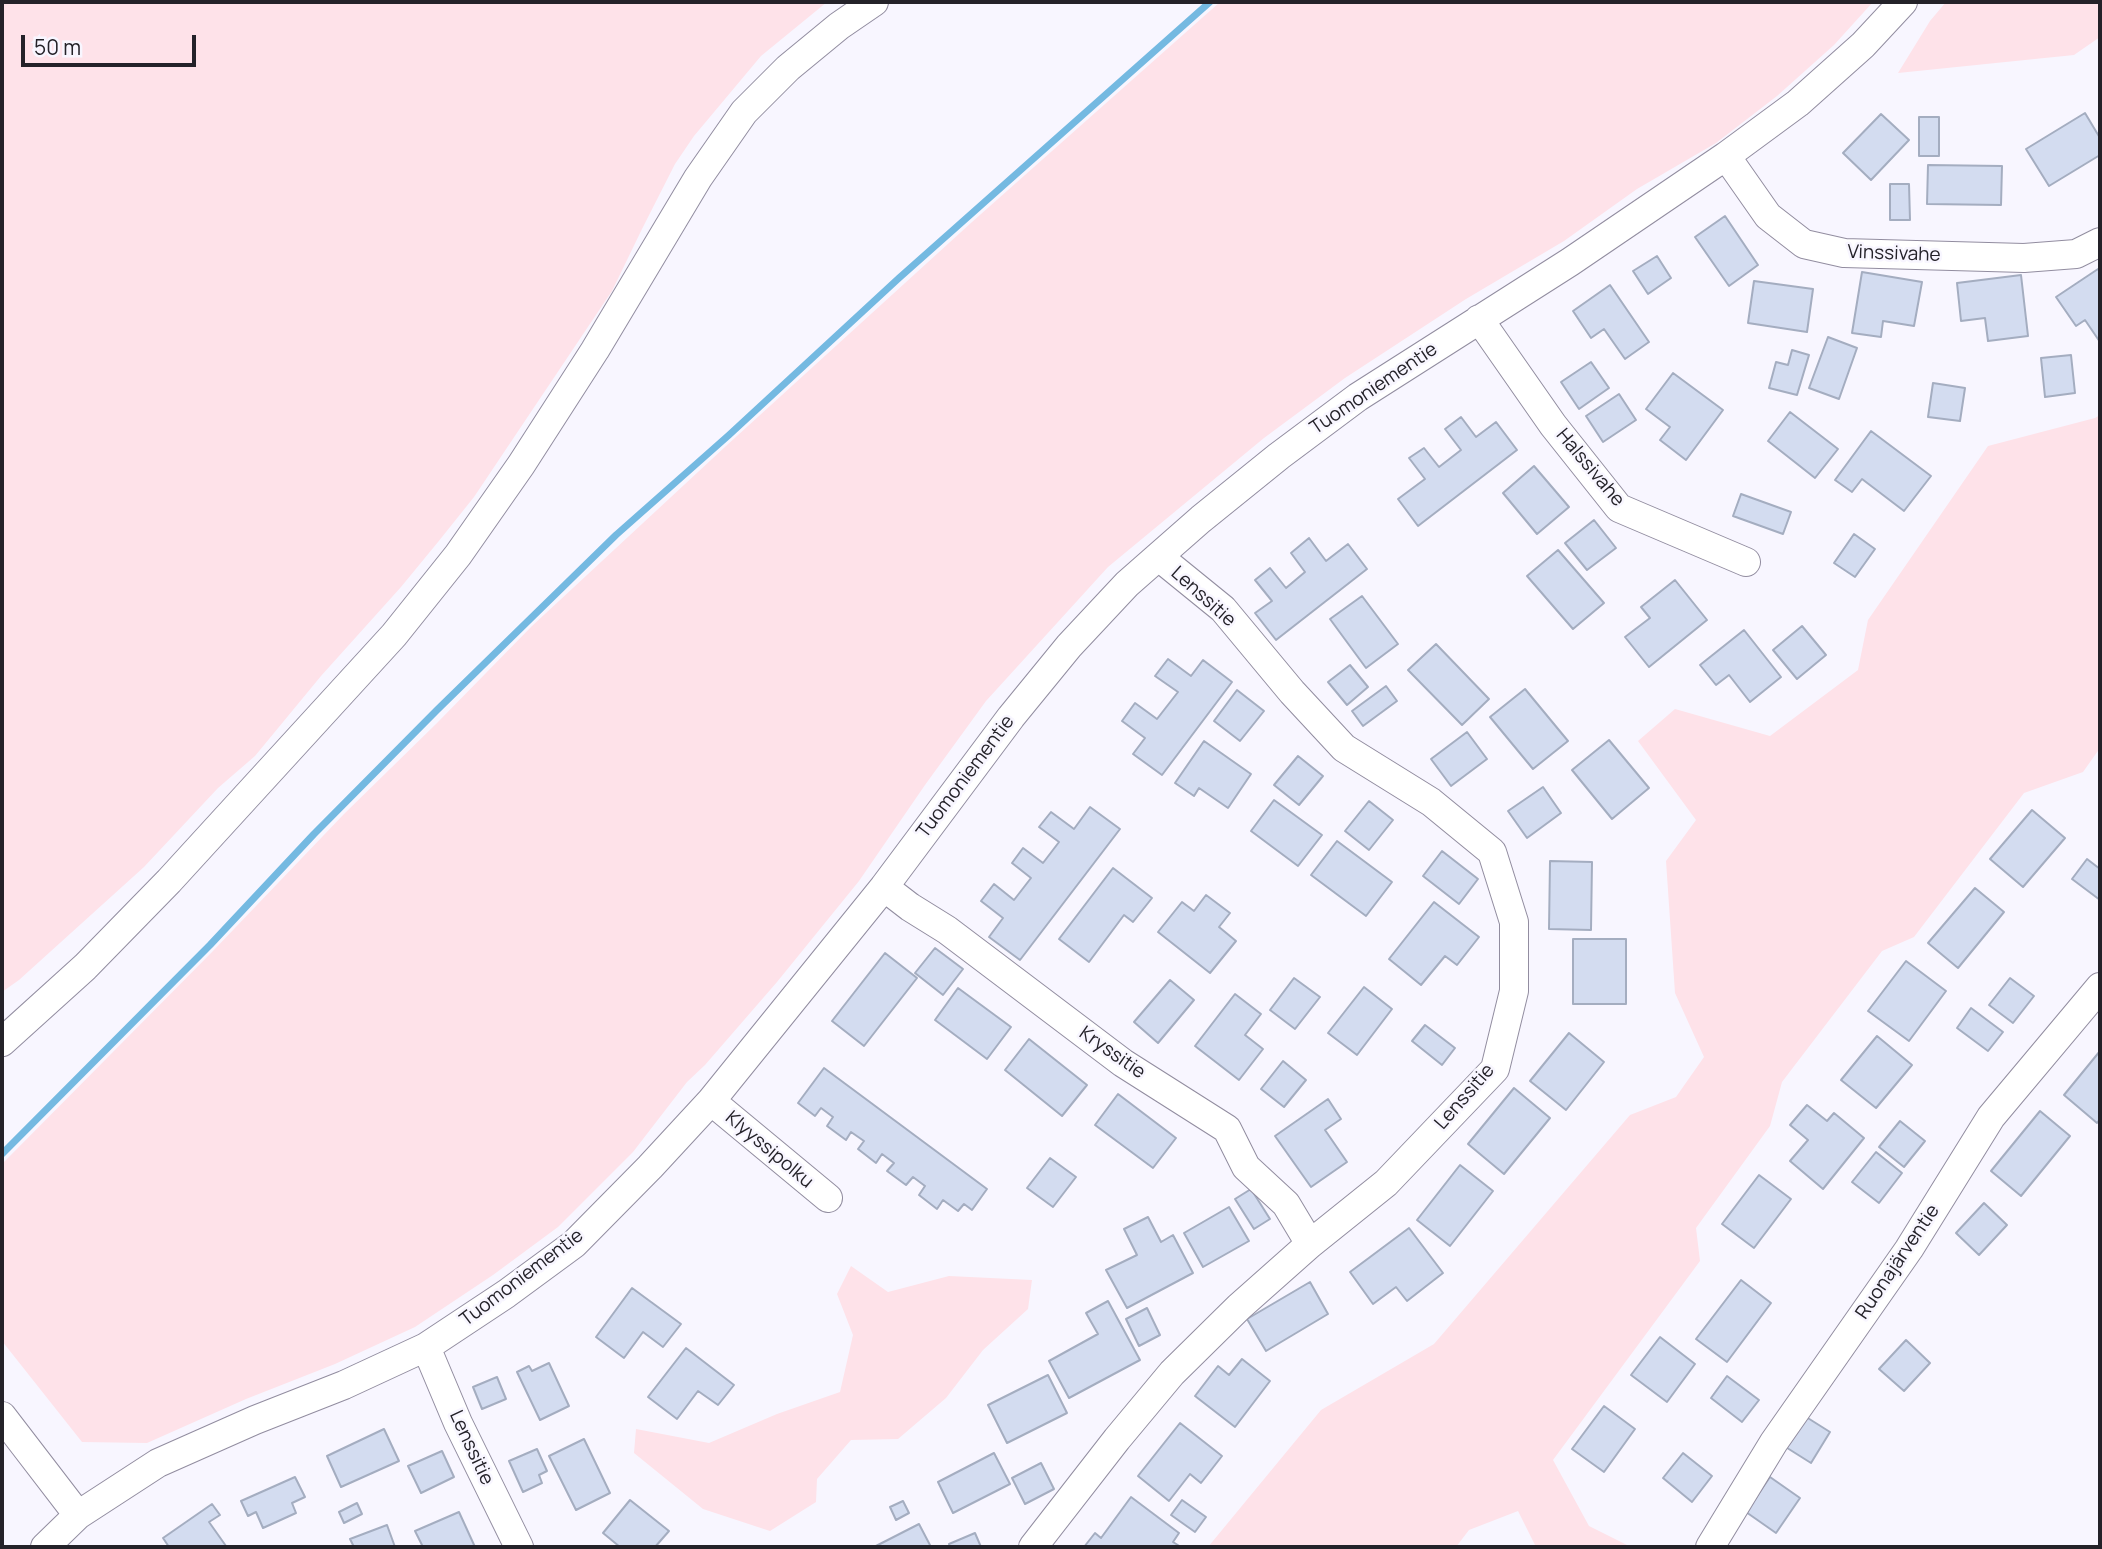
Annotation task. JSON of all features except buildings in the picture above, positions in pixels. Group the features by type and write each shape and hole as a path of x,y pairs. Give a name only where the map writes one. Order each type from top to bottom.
{"street":[{"path":"2,1042 85,967 169,881 394,635 458,555 521,465 595,350 698,178 744,113 788,68 839,26 874,2"},
{"name":"Tuomoniementie","path":"45,1547 78,1515 158,1463 255,1420 344,1385 426,1347 506,1294 574,1244 710,1101 884,887 1011,717 1069,646 1128,584 1202,519 1358,397 1570,262 1726,156 1798,103 1863,45 1903,2"},
{"name":"Vinssivahe","path":"1726,156 1768,216 1804,244 1844,253 2024,258 2076,254 2100,242"},
{"name":"Halssivahe","path":"1479,319 1553,425 1619,509 1746,562"},
{"name":"Lenssitie","path":"1033,1547 1172,1373 1239,1307 1386,1182 1495,1069 1514,991 1514,922 1492,852 1431,802 1344,748 1292,692 1223,609 1158,557"},
{"name":"Kryssitie","path":"884,887 947,930 1123,1063 1227,1129 1246,1167 1286,1204 1310,1244"},
{"name":"Ruonajärventie","path":"1710,1547 1773,1442 1909,1249 1991,1117 2100,987"},
{"name":"Klyyssipolku","path":"710,1101 828,1198"},
{"name":"Lenssitie","path":"426,1347 458,1423 519,1547"},
{"path":"2,1416 78,1515"}],"shaded area":[{"path":"2,2 827,2 761,56 694,136 675,164 612,291 474,497 401,587 321,676 255,756 218,788 144,867 19,980 2,992"},
{"path":"1220,2 1873,2 1834,45 1777,96 1716,143 1637,189 1564,241 1466,299 1345,378 1264,438 1108,567 986,701 859,881 777,982 687,1082 633,1152 558,1227 415,1327 335,1364 246,1399 147,1443 82,1442 2,1341 2,1164 532,626 972,222"},
{"path":"1946,2 2100,2 2100,37 2074,55 1898,73 1930,21"},
{"path":"2100,415 2100,748 2083,772 2024,793 1914,937 1882,951 1782,1082 1770,1126 1696,1228 1700,1261 1553,1460 1589,1526 1631,1547 1536,1547 1518,1511 1469,1530 1456,1547 1208,1547 1321,1410 1434,1344 1630,1115 1676,1097 1704,1057 1675,993 1666,861 1696,820 1638,741 1675,709 1770,736 1858,670 1868,620 1988,446"},
{"path":"851,1266 888,1292 949,1276 1032,1280 1028,1309 983,1350 946,1398 898,1439 851,1440 817,1479 816,1502 770,1531 703,1509 634,1453 636,1429 709,1443 777,1414 840,1392 853,1335 837,1294"}],"waterway":[{"path":"2,1154 210,945 314,834 616,535 899,278 1210,2"}]}
